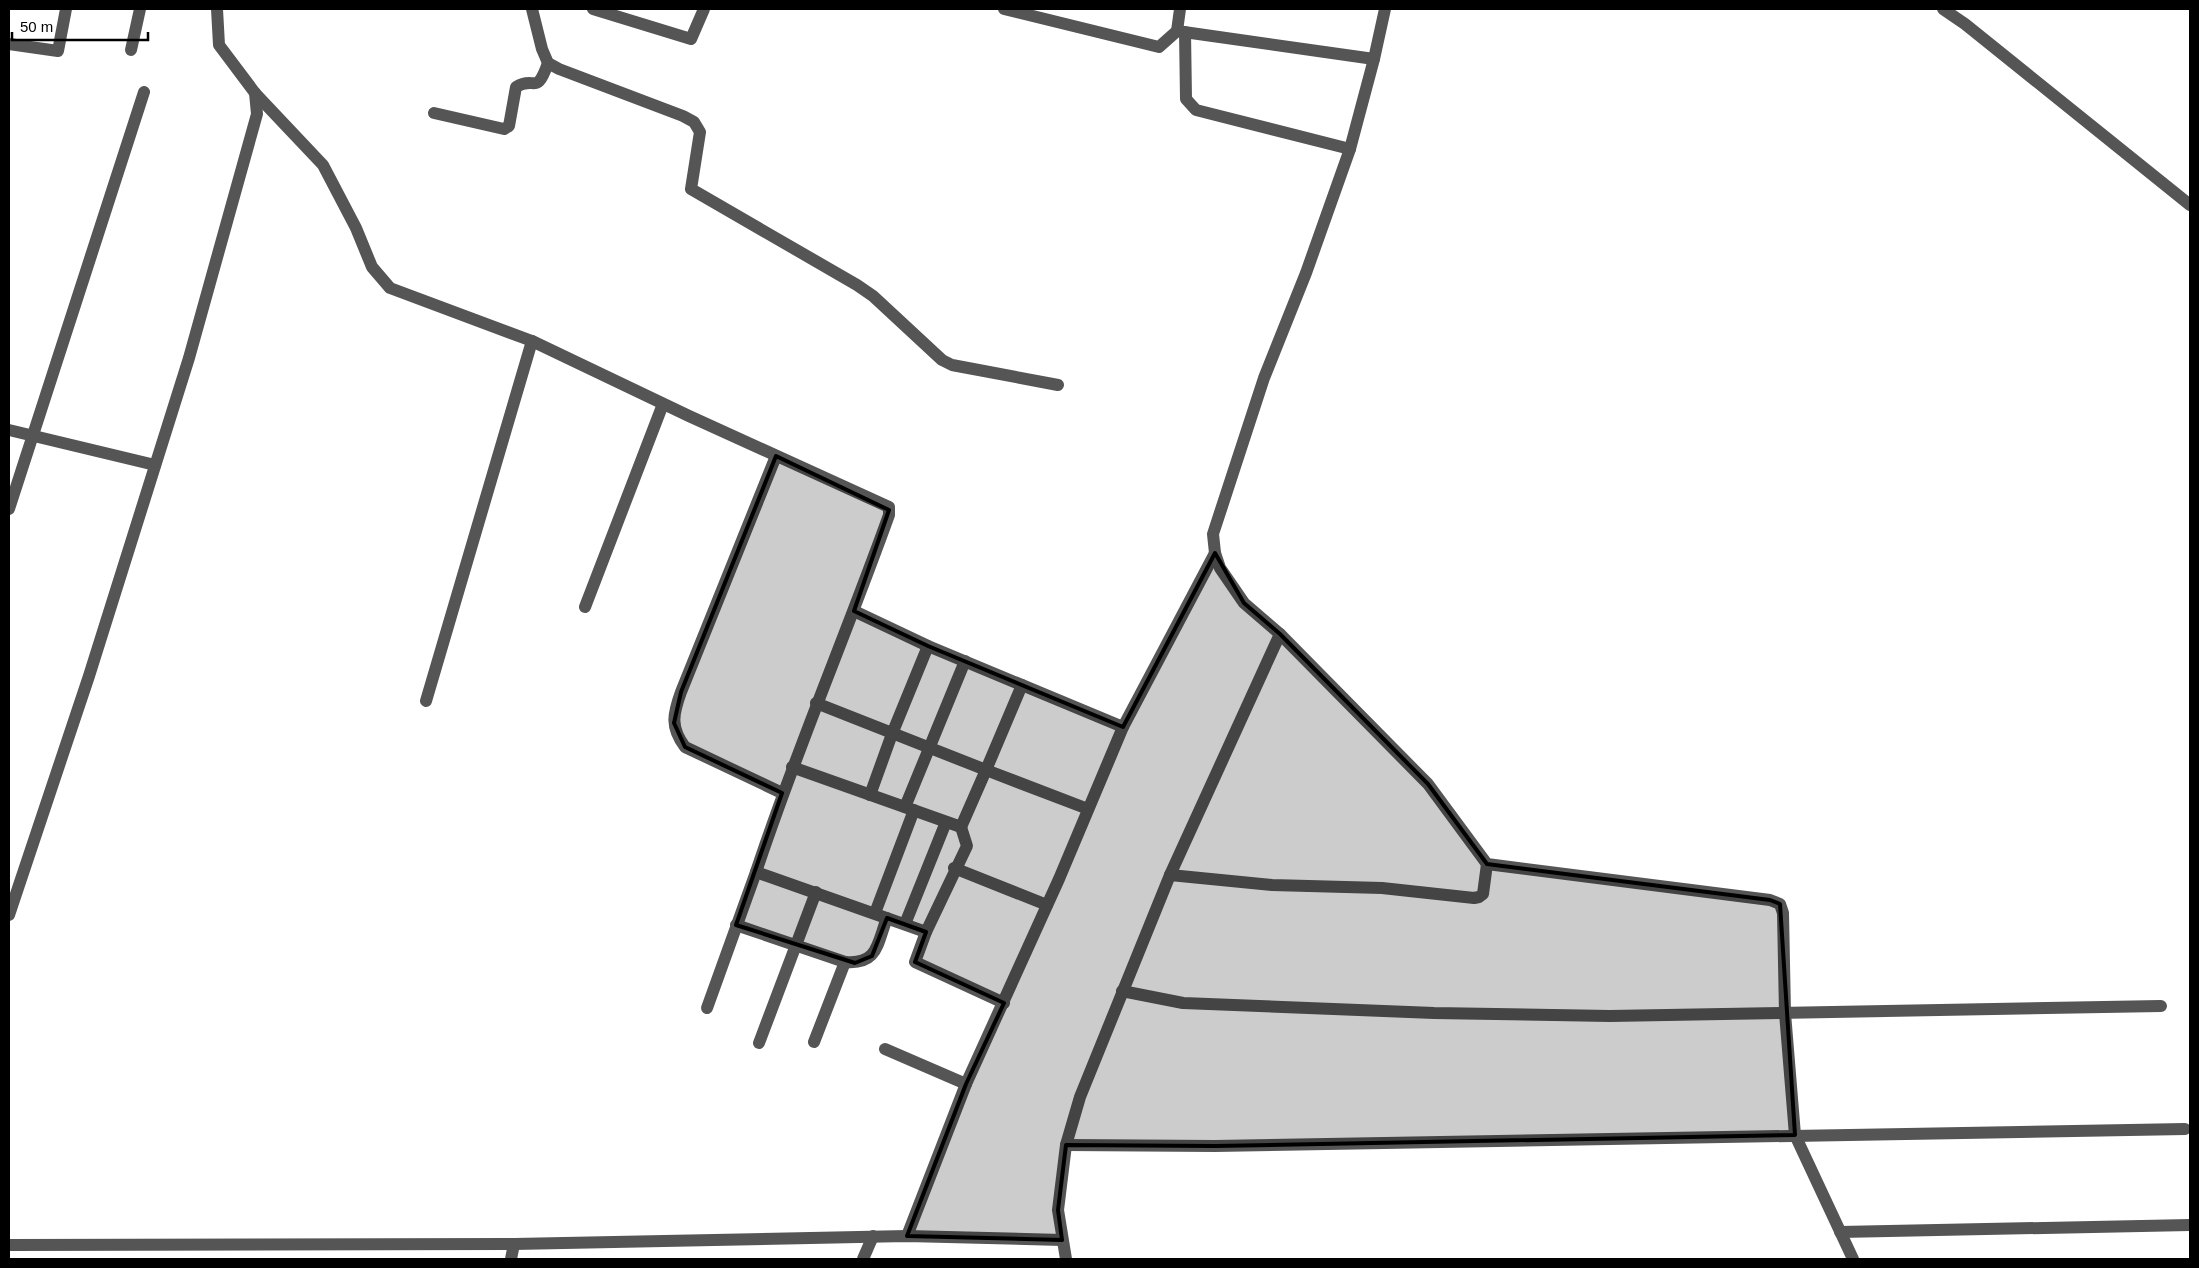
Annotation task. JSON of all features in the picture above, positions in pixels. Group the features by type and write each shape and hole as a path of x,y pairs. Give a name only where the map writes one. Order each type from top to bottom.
{"street":[{"path":"9,44 58,50 66,9"},
{"path":"131,50 140,9"},
{"path":"217,9 219,45 255,93 323,166 356,228 372,267 390,288 532,341 663,404 888,507 889,515 854,611 782,793 707,1008"},
{"path":"532,9 542,49 548,63 559,70 683,116 694,122 700,132 691,189 857,285 873,296 942,360 952,365 1058,385"},
{"path":"593,9 691,38 704,9"},
{"path":"1004,9 1159,47 1181,31 1374,59"},
{"path":"1180,9 1186,99 1196,110 1350,149"},
{"path":"1170,875 1272,885 1382,888 1474,898 1479,898 1483,894 1487,864 1428,784 1280,634 1244,603 1228,582 1215,553 1213,534 1261,387 1306,273 1350,149 1385,9"},
{"path":"1943,9 1965,24 2190,205"},
{"path":"434,112 504,129 509,126 516,87 520,84 538,83 542,79 548,63"},
{"path":"9,509 144,92"},
{"path":"9,915 13,886 89,676 192,348 257,114 255,93"},
{"path":"426,701 532,341"},
{"path":"585,607 663,404"},
{"path":"9,430 155,465"},
{"path":"776,456 674,710 674,723 677,737 685,747 782,793"},
{"path":"906,1236 966,1084 1047,905 1124,727 1215,553"},
{"path":"854,611 928,646 1124,727"},
{"path":"1066,1259 1058,1210 1066,1145 1080,1097 1170,875 1280,634"},
{"path":"870,795 892,734 928,646"},
{"path":"736,925 844,962 865,961 872,956 910,809 929,748 965,661"},
{"path":"1004,1002 915,962 954,868 967,846 961,827 1022,685"},
{"path":"816,703 1088,809"},
{"path":"792,767 961,827"},
{"path":"905,924 946,822"},
{"path":"1487,864 1770,900 1780,904 1784,912 1785,1013 1794,1135 1853,1259"},
{"path":"954,868 1047,905"},
{"path":"756,872 926,932"},
{"path":"759,1043 816,892"},
{"path":"814,1042 844,962"},
{"path":"1122,991 1184,1003 1434,1013 1610,1016 2161,1006"},
{"path":"885,1049 966,1084"},
{"path":"1066,1145 1215,1146 2185,1129"},
{"path":"1840,1232 2190,1225"},
{"path":"9,1245 514,1244 873,1236 1062,1240"},
{"path":"863,1259 873,1236"},
{"path":"510,1259 514,1244"}],"highlighted area":[{"path":"776,456 889,510 854,611 928,646 1123,727 1215,553 1244,603 1280,634 1428,784 1487,864 1770,900 1780,904 1795,1135 1215,1146 1066,1145 1058,1210 1062,1240 907,1236 966,1084 1004,1003 915,962 926,932 887,918 872,956 855,963 736,925 782,793 685,747 674,723 681,692"}]}
